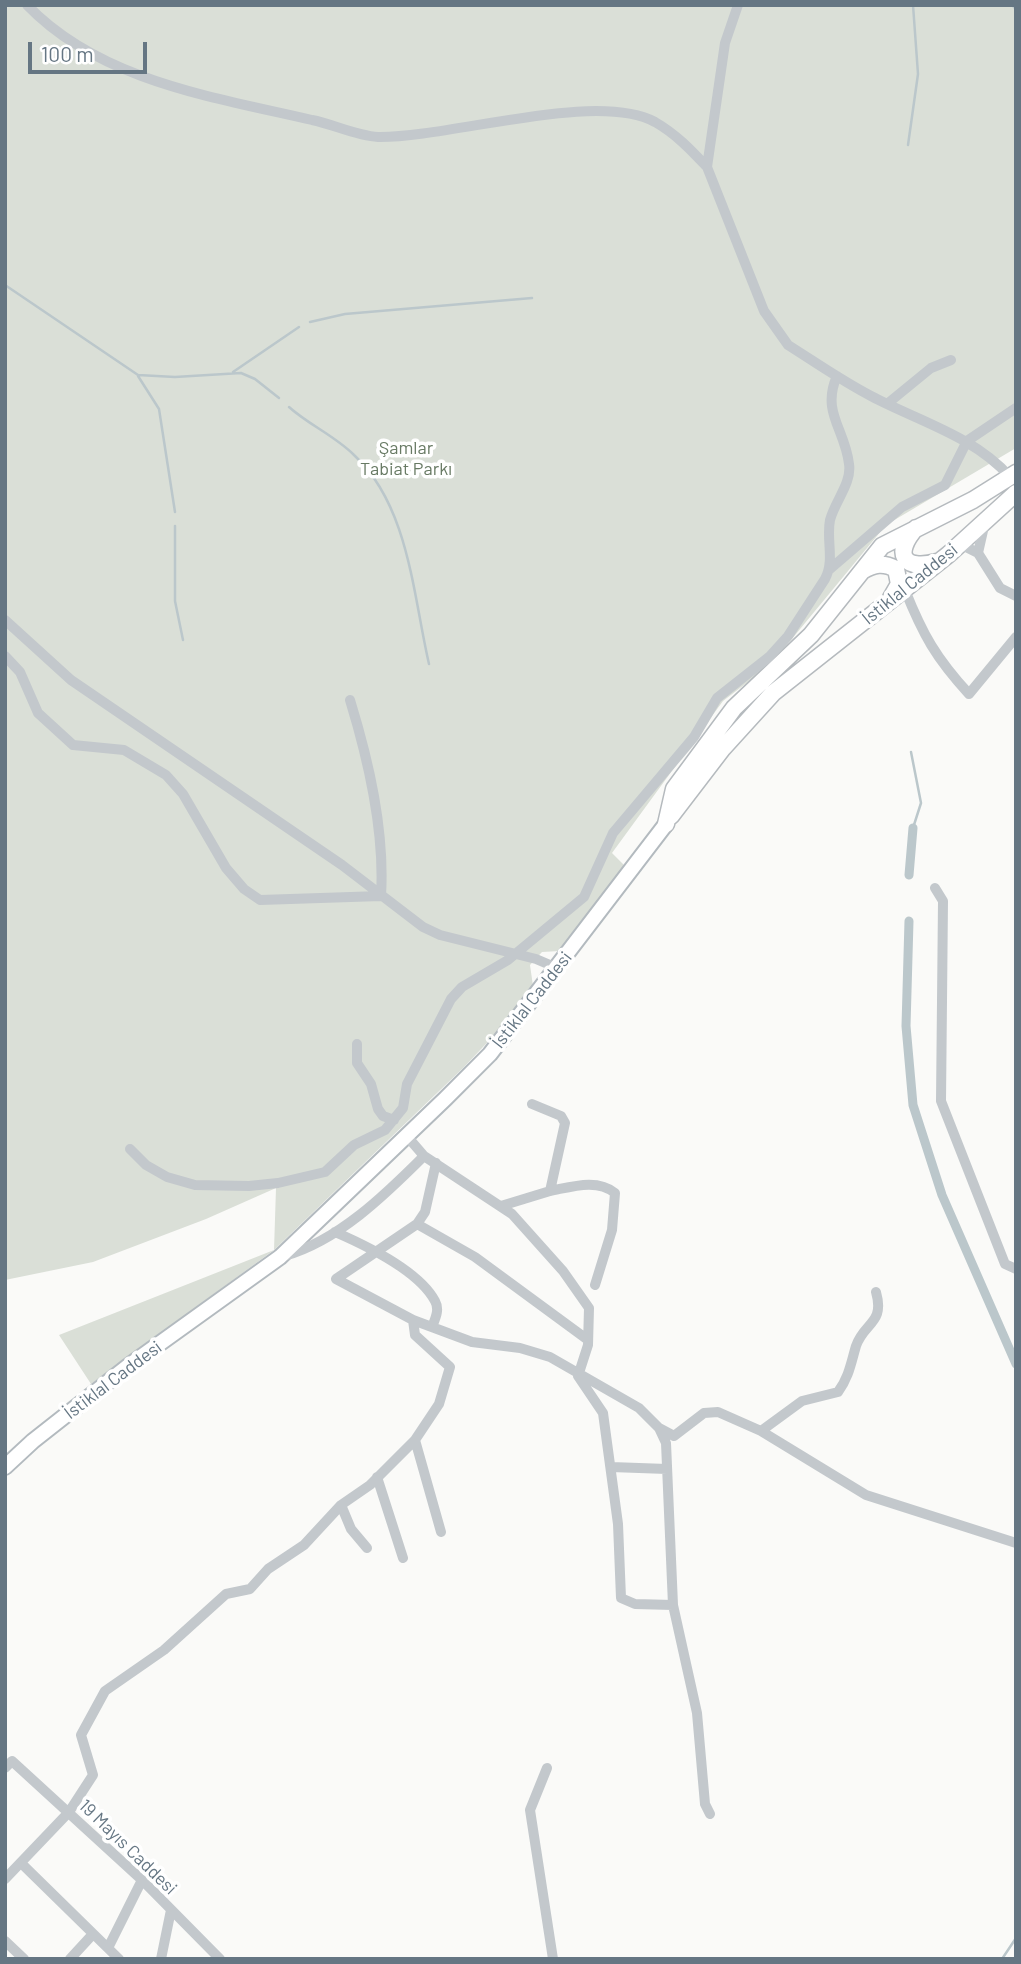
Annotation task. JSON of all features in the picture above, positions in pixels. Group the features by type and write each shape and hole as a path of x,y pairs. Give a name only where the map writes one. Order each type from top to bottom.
{"main road":[{"name":"İstiklal Caddesi","path":"666,824 674,789 734,708 790,659 882,546 947,514 1013,475"},
{"name":"İstiklal Caddesi","path":"5,1467 33,1441 127,1367 280,1257 491,1054 697,780 773,693 905,590 1016,493"},
{"path":"916,528 904,546 903,555 906,561 914,565 940,561"},
{"path":"861,571 874,565 887,564 896,569 900,584 888,603"}],"street":[{"path":"27,5 72,45 114,66 241,105 376,137 488,126 546,114 606,111 653,121 685,143 707,167 764,312 777,334 788,345 887,404 967,441 1013,475"},
{"path":"707,167 725,43 738,5"},
{"path":"887,404 931,368 951,360"},
{"path":"830,569 830,521 849,474 849,463 831,410 830,391 836,376"},
{"path":"130,1149 146,1165 166,1177 195,1185 221,1188 278,1183 325,1172 354,1145 384,1130 402,1108 407,1084 451,999 462,987 501,965 584,897 613,833 694,737 718,698 769,657 788,636 830,569 902,507 945,485 967,441 1016,408"},
{"path":"978,553 986,521"},
{"path":"960,544 978,553 1000,587 1016,596"},
{"path":"905,590 924,636 940,662 969,694 1016,637"},
{"path":"5,620 71,680 342,865 422,927 440,935 515,953 557,968"},
{"path":"5,656 20,672 38,712 73,745 124,750 166,775 183,794 226,868 244,889 260,900 381,896"},
{"path":"350,700 359,731 379,833 383,870 381,896"},
{"path":"934,888 943,901 941,1101 1005,1264 1015,1267"},
{"path":"358,1044 357,1063 371,1084 378,1109 383,1116 394,1120"},
{"path":"532,1104 561,1116 565,1123 550,1191"},
{"path":"406,1135 424,1156 512,1214 563,1271 589,1308 588,1340 578,1376 603,1413 611,1468 621,1598 635,1604 673,1605"},
{"path":"280,1257 302,1251 335,1232 424,1156"},
{"path":"436,1163 425,1212 417,1223 379,1252 336,1279 413,1320 472,1342 520,1348 550,1357 578,1376 639,1408 659,1428 674,1436 704,1413 719,1412 761,1430 866,1494 1016,1543"},
{"path":"501,1206 550,1191 590,1184 607,1186 615,1193 612,1230 596,1285"},
{"path":"417,1223 475,1257 588,1340"},
{"path":"335,1232 379,1252 436,1301 438,1313 432,1327"},
{"path":"761,1430 802,1402 838,1392 851,1367 857,1342 874,1323 880,1305 876,1292"},
{"path":"5,1879 69,1811 93,1775 81,1735 105,1690 164,1650 226,1594 250,1589 268,1569 304,1545 341,1505 377,1477 415,1440 439,1404 450,1367 415,1335 413,1320"},
{"path":"659,1428 666,1443 673,1605 697,1713 705,1804 710,1814"},
{"path":"415,1440 442,1532"},
{"path":"611,1468 667,1469"},
{"path":"377,1477 403,1558"},
{"path":"341,1505 351,1529 367,1548"},
{"name":"19 Mayıs Caddesi","path":"8,1765 69,1811 220,1959"},
{"path":"547,1768 530,1810 553,1959"},
{"path":"20,1863 119,1959"},
{"path":"108,1948 142,1880"},
{"path":"161,1959 172,1910"},
{"path":"70,1959 93,1934"},
{"path":"5,1941 24,1959"}],"green space":[{"name":"Şamlar Tabiat Parkı","path":"5,5 1016,5 1016,448 886,525 791,640 761,672 723,701 612,853 625,866 560,951 542,952 530,965 533,986 502,1027 274,1250 276,1188 206,1219 93,1262 5,1280"},
{"path":"274,1250 91,1384 59,1335"}],"waterway":[{"path":"908,145 918,74 913,5"},
{"path":"1012,5 1016,9"},
{"path":"5,285 138,375 175,377 241,373 255,379 279,398"},
{"path":"310,322 345,314 532,298"},
{"path":"233,372 299,327"},
{"path":"138,376 159,409 175,512"},
{"path":"289,407 354,455 387,499 406,553 429,664"},
{"path":"175,526 175,601 183,640"},
{"path":"911,752 921,803 913,828"},
{"path":"909,875 913,828"},
{"path":"909,921 906,1026 913,1105 942,1195 1016,1364"},
{"path":"1002,1959 1016,1938"}]}
